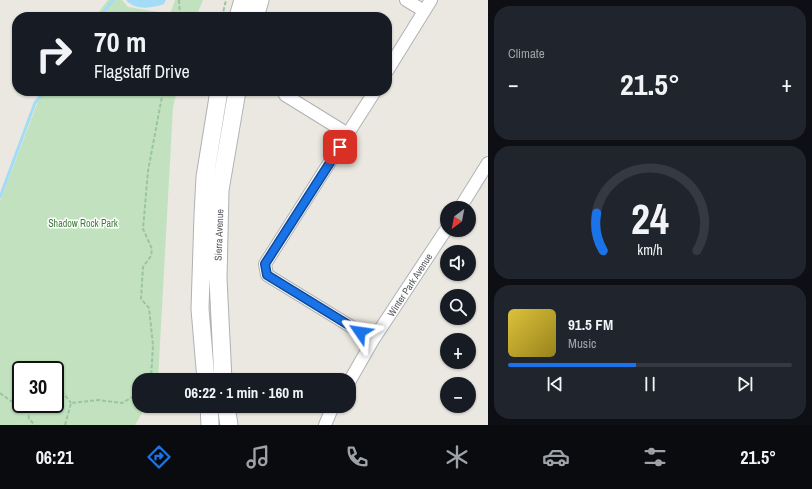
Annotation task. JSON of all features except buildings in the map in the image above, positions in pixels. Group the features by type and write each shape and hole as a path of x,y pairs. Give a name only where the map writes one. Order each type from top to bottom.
{"main road":[{"path":"239,12 243,0"},
{"path":"256,12 260,0"},
{"name":"Sierra Avenue","path":"205,373 200,309 203,215 205,177 218,96"},
{"name":"Sierra Avenue","path":"223,373 218,279 220,190 236,96"},
{"path":"209,413 210,425"},
{"path":"227,413 229,425"}],"street":[{"path":"406,0 424,12"},
{"path":"392,63 431,0"},
{"path":"287,96 348,134"},
{"path":"372,96 265,264 267,275 373,340"},
{"path":"464,201 488,163"},
{"name":"Winter Park Avenue","path":"354,373 373,340 441,237"},
{"path":"325,425 331,413"}],"path":[{"path":"179,0 180,12"},
{"path":"223,12 226,0"},
{"path":"151,373 153,345 150,308 141,300 143,267 152,256 152,249 143,229 148,171 162,96"},
{"path":"0,392 12,401"},
{"path":"64,394 71,403"},
{"path":"71,403 99,400 122,403 132,397"},
{"path":"65,425 71,403"},
{"path":"29,413 29,419 35,425"}],"green space":[{"path":"108,0 122,0 128,7 158,12 99,12"},
{"path":"175,0 203,0 198,12 171,12"},
{"name":"Shadow Rock Park","path":"40,96 176,96 173,107 158,373 132,373 132,413 142,413 135,425 0,425 0,201"}],"water":[{"path":"126,0 166,0 164,4 144,8 134,6"}],"waterway":[{"path":"104,12 113,0"},
{"path":"0,197 35,103 40,96"}],"route":[{"path":"340,147 265,264 267,275 360,332"}]}
